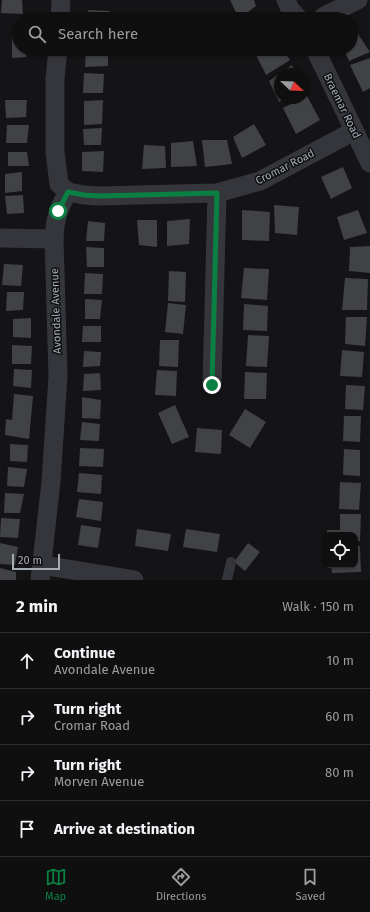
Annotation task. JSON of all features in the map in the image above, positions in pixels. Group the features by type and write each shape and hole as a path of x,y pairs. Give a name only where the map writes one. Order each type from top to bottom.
{"street":[{"path":"60,12 61,0"},
{"path":"286,0 293,12"},
{"path":"332,12 358,0"},
{"path":"57,56 55,79 55,152 58,184 68,192"},
{"name":"Braemar Road","path":"318,56 370,163"},
{"name":"Cromar Road","path":"68,192 100,196 217,193 260,181 354,131"},
{"name":"Avondale Avenue","path":"41,573 51,482 58,376 54,224 58,211 68,192"},
{"path":"212,385 217,193"},
{"path":"0,238 54,239"},
{"path":"41,573 134,580"}],"lane":[{"path":"227,580 231,562"}],"building":[{"path":"2,0 22,0 23,12 1,13"},
{"path":"230,0 254,0 256,6 248,12 236,12"},
{"path":"88,10 110,11 110,12 88,12"},
{"path":"358,34 370,52 349,61 347,56 358,56"},
{"path":"12,56 26,56 26,57 12,58"},
{"path":"86,56 108,56 108,66 85,67"},
{"path":"256,56 287,56 290,60 277,68 274,68 274,70 266,75"},
{"path":"370,58 370,88 363,92 350,65"},
{"path":"84,73 104,74 103,93 83,93"},
{"path":"274,78 274,92 269,81"},
{"path":"5,100 27,100 26,117 6,118"},
{"path":"103,100 102,124 84,125 84,101"},
{"path":"310,102 320,120 296,134 283,108 291,104 310,104"},
{"path":"254,124 266,145 242,158 233,137"},
{"path":"7,125 29,125 27,143 6,143"},
{"path":"102,128 101,145 84,145 83,129"},
{"path":"202,140 227,140 232,164 205,167"},
{"path":"193,141 197,166 171,167 171,143"},
{"path":"144,145 165,146 166,168 142,169"},
{"path":"104,151 103,172 82,171 82,152"},
{"path":"8,152 27,152 29,166 8,166"},
{"path":"343,167 352,188 331,199 321,177"},
{"path":"22,172 22,191 5,193 5,174"},
{"path":"23,195 24,213 7,214 5,196"},
{"path":"274,205 299,207 297,235 275,233"},
{"path":"242,210 270,212 269,241 242,240"},
{"path":"358,210 367,233 344,240 337,217"},
{"path":"190,219 189,244 167,246 167,221"},
{"path":"137,220 157,220 157,247 139,245"},
{"path":"88,221 105,223 104,241 86,241"},
{"path":"370,246 370,273 349,271 350,247"},
{"path":"86,247 104,248 104,267 87,267"},
{"path":"4,264 23,265 21,286 2,285"},
{"path":"244,268 269,269 267,300 241,298"},
{"path":"169,271 186,272 185,302 168,301"},
{"path":"85,273 103,274 102,294 84,294"},
{"path":"345,278 368,279 367,310 342,310"},
{"path":"7,292 24,292 23,310 6,311"},
{"path":"85,299 102,300 100,319 85,319"},
{"path":"168,303 186,305 183,334 165,332"},
{"path":"244,304 268,306 267,331 243,330"},
{"path":"346,317 367,317 365,346 345,344"},
{"path":"31,318 31,338 13,337 13,319"},
{"path":"83,326 101,326 101,342 82,342"},
{"path":"248,335 269,336 267,367 246,366"},
{"path":"160,340 179,340 178,367 159,366"},
{"path":"12,345 32,346 31,364 12,364"},
{"path":"342,350 364,352 362,377 340,376"},
{"path":"84,351 101,352 100,366 83,367"},
{"path":"14,369 32,370 31,388 13,386"},
{"path":"157,370 177,371 176,396 155,395"},
{"path":"245,372 267,373 266,399 244,399"},
{"path":"100,373 101,390 83,391 84,374"},
{"path":"346,385 365,386 363,410 345,409"},
{"path":"14,394 33,396 29,439 5,435 6,419 12,420"},
{"path":"82,397 101,400 100,419 82,418"},
{"path":"175,405 189,437 172,444 158,413"},
{"path":"245,409 266,422 250,448 229,435"},
{"path":"344,416 361,416 360,442 343,441"},
{"path":"82,422 100,424 99,441 80,440"},
{"path":"197,428 222,430 221,454 195,452"},
{"path":"10,444 28,445 27,462 10,461"},
{"path":"80,448 104,449 103,467 79,466"},
{"path":"344,449 360,450 360,476 343,475"},
{"path":"8,467 27,469 24,487 7,486"},
{"path":"79,473 102,475 101,494 77,492"},
{"path":"340,482 361,483 359,510 339,509"},
{"path":"5,493 24,494 20,513 4,513"},
{"path":"79,499 103,502 101,521 76,517"},
{"path":"340,514 361,514 360,541 358,541 358,532 327,532 327,530 340,530"},
{"path":"1,518 20,519 18,538 0,537"},
{"path":"81,525 101,528 98,548 78,545"},
{"path":"137,529 171,534 168,551 135,546"},
{"path":"186,529 220,534 217,552 183,547"},
{"path":"0,543 18,547 15,565 0,564"},
{"path":"248,543 260,552 245,571 234,562"},
{"path":"358,546 360,546 361,572 332,573 331,568 358,568"},
{"path":"0,568 16,572 16,580 0,580"}],"route":[{"path":"58,211 68,192 100,196 217,193 212,385"}]}
